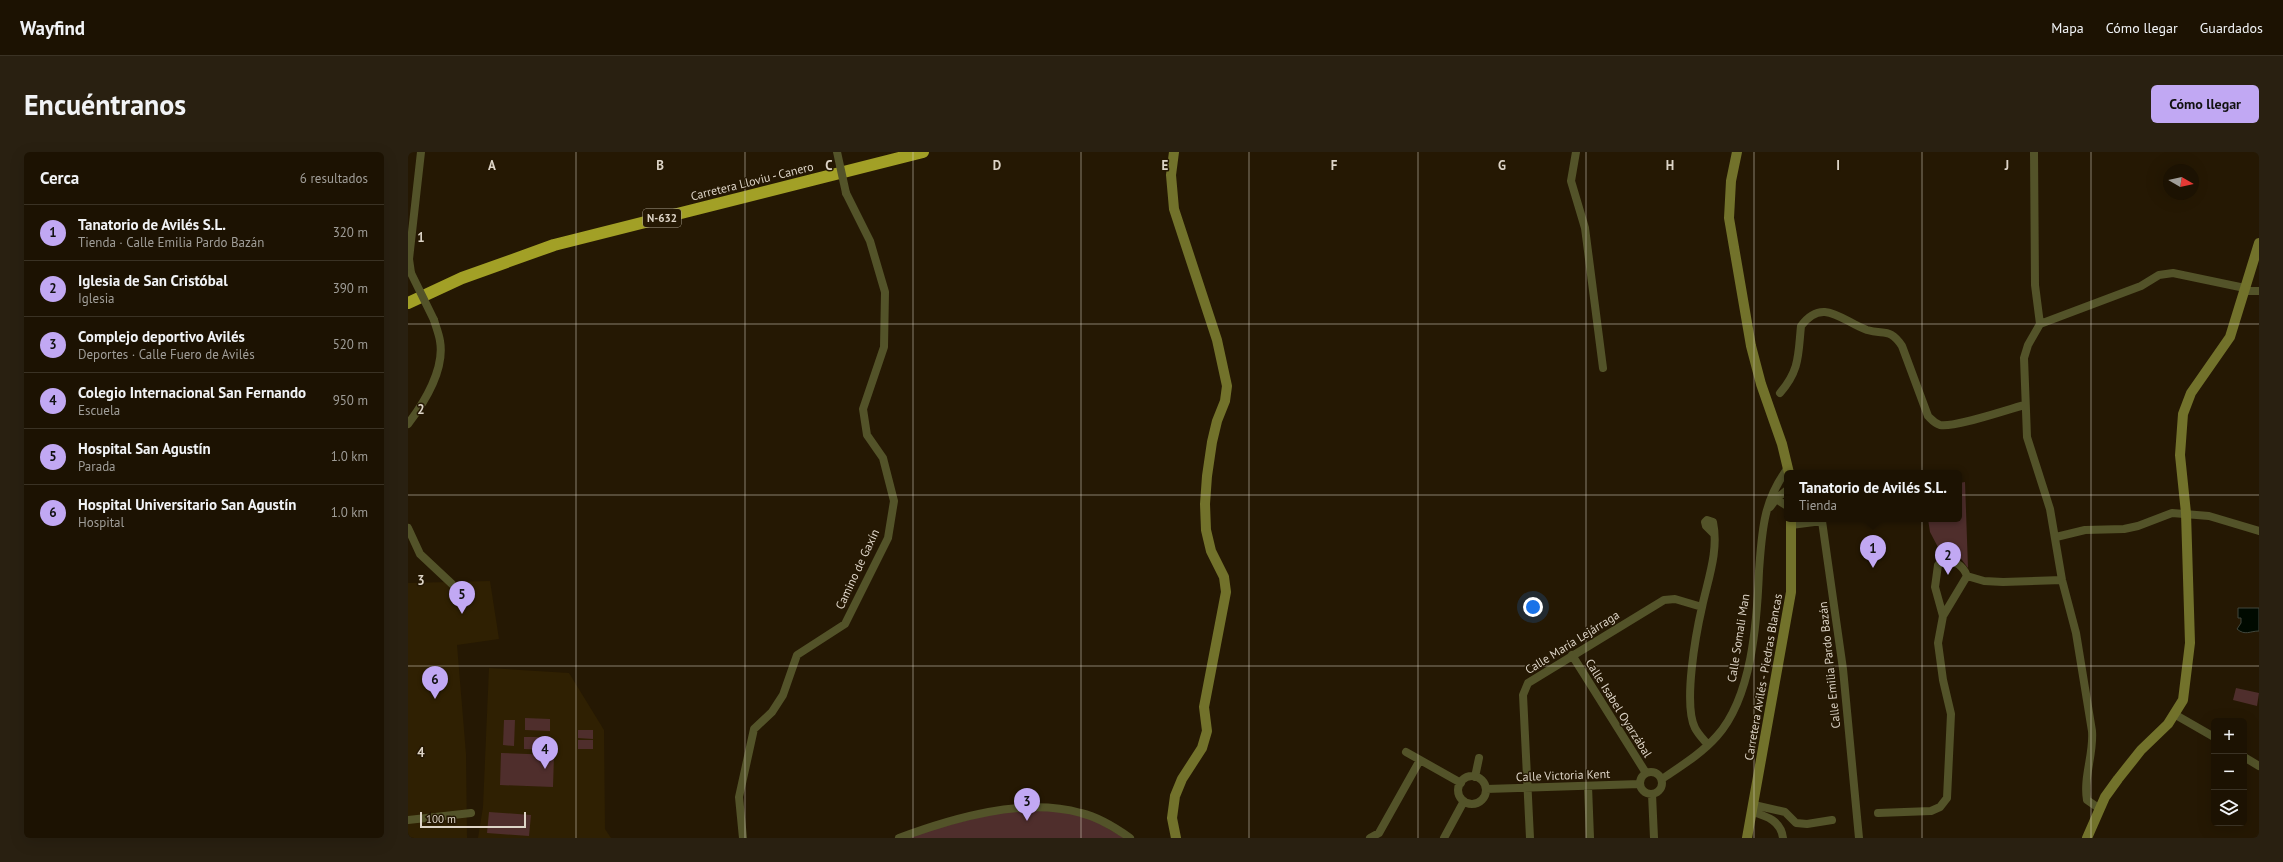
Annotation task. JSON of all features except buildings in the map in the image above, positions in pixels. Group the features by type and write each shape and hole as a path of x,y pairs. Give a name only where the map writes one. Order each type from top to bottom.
{"highway":[{"name":"Carretera Lloviu - Canero","path":"408,303 462,278 554,245 922,152"}],"street":[{"path":"408,424 417,412 438,368 440,342 434,320 411,272 409,259 421,152"},
{"name":"Camino de Gaxín","path":"743,838 739,797 754,729 772,712 783,695 796,655 845,624 888,538 894,500 883,458 867,435 863,409 884,347 885,292 870,241 846,193 837,152"},
{"path":"1174,152 1171,176 1174,208 1217,340 1227,386 1225,401 1217,421 1212,442 1205,504 1207,537 1211,551 1224,577 1226,592 1204,707 1207,731 1202,748 1182,779 1175,796 1172,818 1176,838"},
{"path":"1576,152 1571,181 1585,228 1603,368"},
{"path":"1737,152 1731,181 1729,218 1751,346 1788,470"},
{"path":"2034,152 2035,285 2040,324 2024,358 2027,437 2045,490 2056,537 2062,580 2076,633 2092,731 2093,746 2085,791 2087,800 2100,809"},
{"path":"2087,838 2100,809 2128,764 2168,724 2183,700 2190,643 2186,513 2180,455 2183,414 2191,393 2230,337 2239,314 2244,288 2259,243"},
{"path":"2040,324 2141,286 2159,275 2173,273 2244,288 2249,291 2259,291"},
{"path":"1780,393 1790,382 1798,365 1801,326 1811,316 1828,312 1841,315 1868,330 1890,333 1896,338 1902,346 1928,416 1934,422 1942,425 1956,423 2025,405"},
{"name":"Calle Somali Man","path":"1662,779 1708,746 1728,720 1741,694 1755,620 1764,516 1784,477"},
{"path":"1784,490 1774,494 1784,503"},
{"path":"2056,537 2085,530 2124,530 2172,513 2209,516 2259,531"},
{"name":"Carretera Avilés - Piedras Blancas","path":"1748,838 1791,592 1791,522"},
{"name":"Calle Emilia Pardo Bazán","path":"1822,522 1843,669 1859,838"},
{"path":"408,528 420,554 452,584"},
{"path":"1708,746 1695,727 1690,709 1694,648 1702,607 1711,573 1714,534"},
{"path":"1943,616 1935,587 1938,565 1942,561 1946,560 1959,564 1964,569 1967,576"},
{"path":"1967,576 1984,581 2003,582 2062,580"},
{"path":"1878,813 1931,811 1940,807 1947,798 1951,714 1943,680 1938,643 1943,616 1967,576"},
{"name":"Calle María Lejárraga","path":"1530,838 1524,690 1528,683 1664,600 1675,599 1702,607"},
{"name":"Calle Isabel Oyarzábal","path":"1572,655 1646,773"},
{"path":"2174,714 2211,736"},
{"path":"1406,752 1461,783"},
{"path":"1475,777 1478,758"},
{"path":"2247,759 2259,766"},
{"path":"1370,838 1379,833 1420,760"},
{"path":"1654,772 1662,779 1661,788 1652,794 1644,791 1640,784 1646,773 1654,772"},
{"path":"1468,777 1475,777 1484,782 1486,789 1484,798 1474,804 1464,801 1459,793 1461,783 1468,777"},
{"name":"Calle Victoria Kent","path":"1486,789 1640,784"},
{"path":"1588,786 1590,838"},
{"path":"1652,794 1654,838"},
{"path":"1444,838 1464,801"},
{"path":"899,838 955,820 1014,808 1035,807 1082,813 1104,822 1130,838"},
{"path":"1753,808 1785,812 1796,823 1808,824 1832,820"},
{"path":"1753,808 1774,820 1780,828 1783,838"},
{"path":"408,820 471,813"}],"shaded area":[{"path":"1962,482 1965,482 1968,568 1956,552 1941,553 1930,532 1928,522 1962,522"},
{"path":"490,581 499,639 457,645 466,754 467,838 408,838 408,583"},
{"path":"2238,608 2259,608 2259,631 2245,633 2237,629 2241,623 2241,618 2238,618"},
{"path":"489,668 569,673 604,730 605,829 611,838 478,838 483,807"},
{"path":"2236,688 2259,693 2257,706 2233,700"},
{"path":"525,718 550,719 550,731 525,730"},
{"path":"504,720 515,720 514,746 503,745"},
{"path":"578,730 593,730 593,739 578,738"},
{"path":"524,737 550,737 549,750 524,749"},
{"path":"578,740 593,740 593,749 578,749"},
{"path":"501,753 554,755 553,787 500,785"},
{"path":"1014,808 1082,813 1124,838 899,838"},
{"path":"489,812 531,815 529,836 487,833"}],"place":[{"name":"Tanatorio de Avilés S.L.","path":"1873,568"},
{"name":"Iglesia de San Cristóbal","path":"1948,575"},
{"name":"Hospital San Agustín","path":"462,614"},
{"name":"Hospital Universitario San Agustín","path":"435,699"},
{"name":"Colegio Internacional San Fernando","path":"545,769"},
{"name":"Complejo deportivo Avilés","path":"1027,821"}]}
